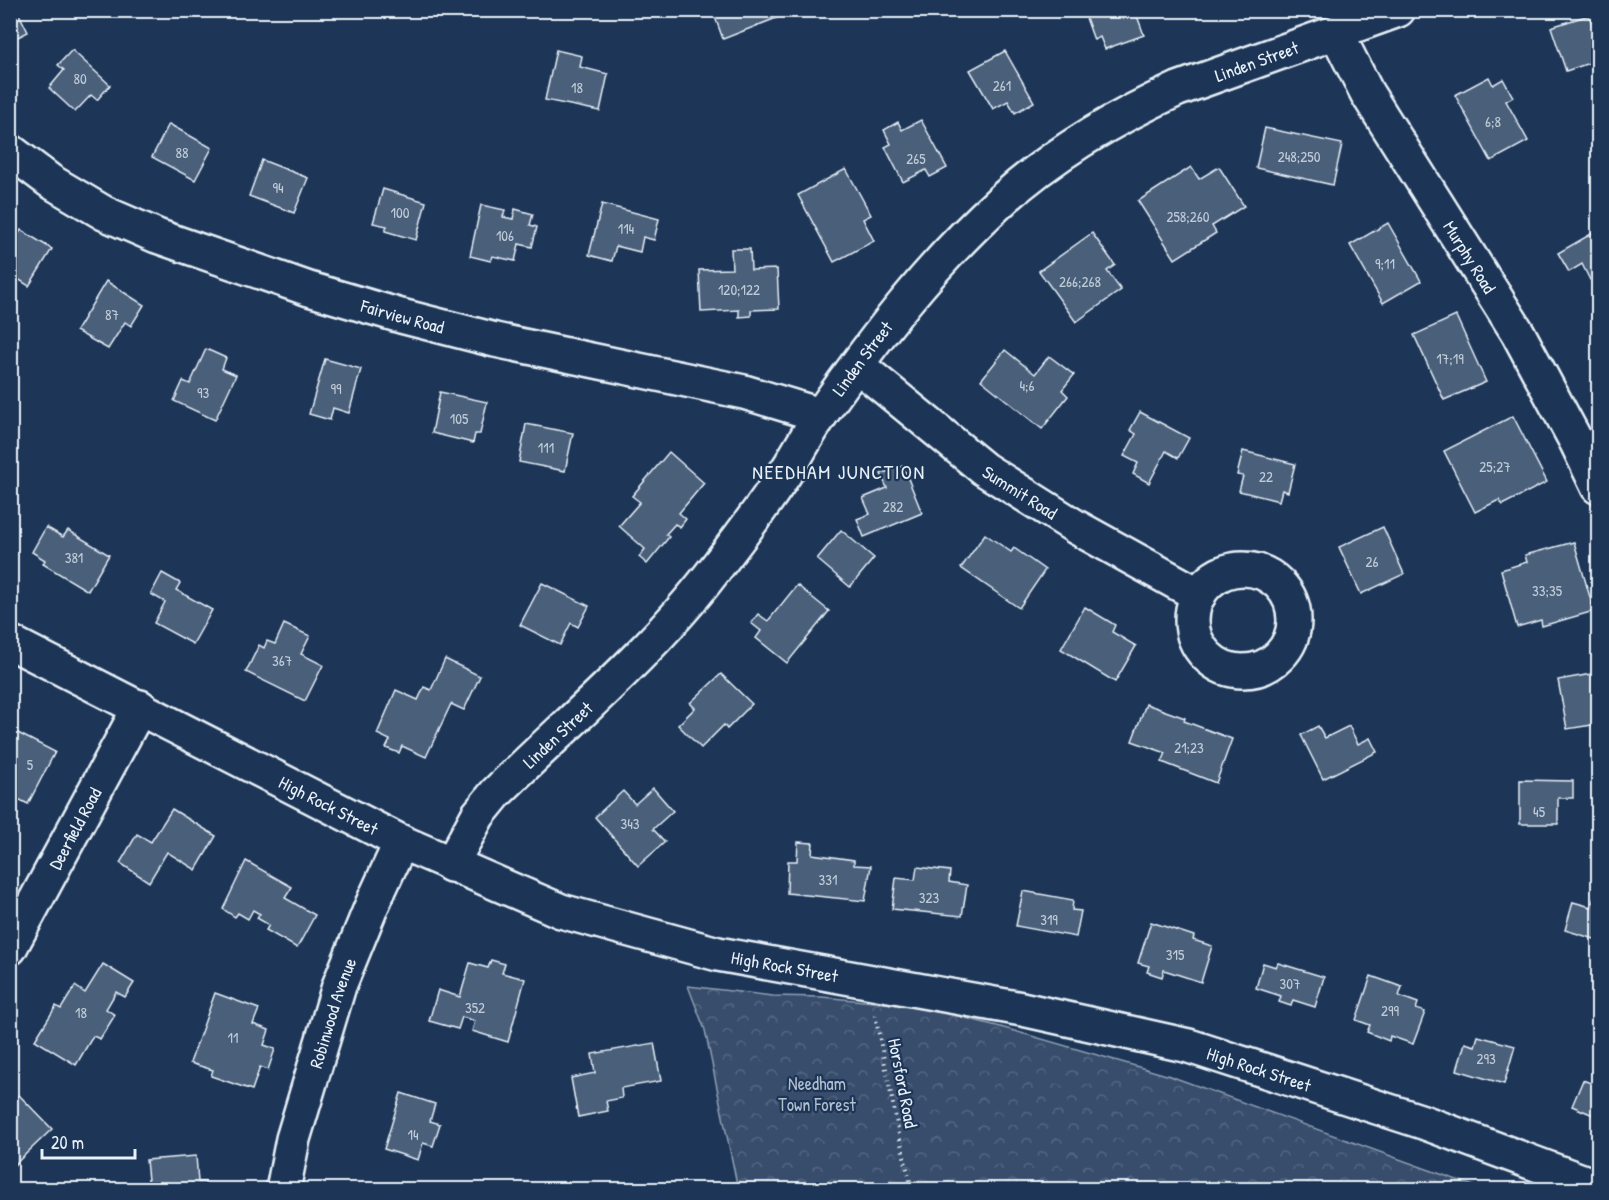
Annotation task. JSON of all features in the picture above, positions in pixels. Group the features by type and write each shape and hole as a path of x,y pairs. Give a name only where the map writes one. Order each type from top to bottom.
{"street":[{"name":"Linden Street","path":"451,865 478,815 496,793 664,630 710,576 753,519 790,465 820,415 857,364 930,273 1003,199 1062,153 1124,114 1178,89 1398,10"},
{"name":"Murphy Road","path":"1336,32 1366,93 1518,333 1599,487"},
{"name":"Fairview Road","path":"10,151 50,181 104,213 157,236 309,289 495,340 744,392 820,415"},
{"name":"Summit Road","path":"857,364 984,469 1076,527 1199,596"},
{"name":"High Rock Street","path":"10,642 140,706 401,842 561,911 717,954 1022,1009 1189,1046 1423,1122 1599,1187"},
{"name":"Deerfield Road","path":"10,948 140,706"},
{"name":"Robinwood Avenue","path":"283,1190 293,1139 339,986 401,842"}],"path":[{"name":"Horsford Road","path":"869,981 912,1190"}],"green space":[{"name":"Needham Town Forest","path":"688,986 773,996 822,997 894,1004 946,1013 997,1026 1170,1076 1482,1189 738,1189 705,1030"}],"building":[{"path":"730,10 776,10 779,17 723,39 715,17"},
{"path":"1098,10 1142,10 1136,13 1144,35 1105,49 1100,37 1094,40 1085,15"},
{"path":"18,12 28,32 10,41 10,16"},
{"path":"1589,15 1598,44 1598,60 1566,71 1551,27"},
{"path":"72,50 110,85 97,100 91,95 75,112 49,88 64,70 58,65"},
{"path":"556,50 582,56 580,67 608,74 600,111 545,100"},
{"path":"1005,51 1034,102 1015,113 1008,101 993,109 970,70"},
{"path":"1489,77 1493,85 1503,79 1513,97 1506,101 1528,141 1491,161 1455,95"},
{"path":"921,120 947,168 930,177 926,170 903,182 885,147 891,144 884,130 898,122 902,130"},
{"path":"169,124 212,148 195,180 152,157"},
{"path":"1265,128 1342,144 1333,185 1256,168"},
{"path":"262,160 308,178 294,213 249,196"},
{"path":"1191,167 1199,179 1219,167 1244,206 1212,226 1216,233 1175,259 1138,201"},
{"path":"846,169 871,215 863,219 874,241 834,262 798,195"},
{"path":"383,189 426,202 416,240 385,231 387,226 373,223"},
{"path":"602,204 659,219 654,240 643,237 640,252 616,246 612,261 589,255"},
{"path":"481,205 505,210 503,217 513,219 515,209 533,214 530,225 537,227 532,247 519,244 515,261 493,256 491,261 470,256"},
{"path":"1388,223 1421,281 1383,303 1350,245"},
{"path":"21,230 52,249 29,286 15,277 10,285 10,247"},
{"path":"1598,230 1598,275 1590,280 1582,264 1569,272 1558,253"},
{"path":"1092,233 1115,265 1107,271 1121,290 1076,322 1039,271"},
{"path":"731,249 750,249 751,270 777,269 779,309 751,310 751,316 739,317 739,310 701,312 699,270 732,269"},
{"path":"106,281 144,305 131,326 125,322 108,349 76,331"},
{"path":"1456,316 1486,382 1444,400 1414,335"},
{"path":"206,349 226,358 222,369 236,375 215,420 174,401 183,381 190,384"},
{"path":"1005,350 1035,374 1049,356 1074,375 1062,390 1068,396 1042,429 981,380"},
{"path":"325,359 361,369 349,413 333,408 330,420 309,414"},
{"path":"440,392 487,402 480,434 475,434 473,443 432,433"},
{"path":"1140,412 1189,438 1178,458 1166,451 1149,483 1133,474 1138,463 1124,456 1136,434 1130,430"},
{"path":"1513,416 1547,482 1502,505 1499,500 1475,512 1444,451"},
{"path":"526,424 573,433 565,471 519,462"},
{"path":"1243,451 1295,464 1288,492 1282,490 1279,501 1239,491 1243,476 1237,475"},
{"path":"669,452 704,483 679,513 686,519 680,527 675,524 666,534 669,537 647,564 639,557 645,549 619,526 640,502 632,496"},
{"path":"903,466 922,513 864,537 857,519 870,514 863,498 887,488 881,474"},
{"path":"46,527 63,537 68,530 109,555 88,591 43,564 45,560 32,552"},
{"path":"1383,527 1404,574 1361,594 1339,547"},
{"path":"841,530 874,558 850,587 817,559"},
{"path":"985,534 1011,552 1014,548 1045,570 1019,608 961,568"},
{"path":"1574,542 1594,611 1542,626 1541,620 1517,627 1501,570 1527,562 1525,555"},
{"path":"162,573 180,583 176,590 212,610 193,644 154,623 165,602 151,594"},
{"path":"542,583 589,606 578,627 571,623 560,645 520,625"},
{"path":"797,585 829,611 787,663 756,638 761,631 751,623 758,614 768,621"},
{"path":"1085,607 1115,625 1112,632 1136,646 1115,682 1061,649"},
{"path":"284,624 310,636 301,654 323,665 305,701 246,672 259,645 264,648 267,641 275,644"},
{"path":"445,659 480,676 464,710 451,704 426,757 402,746 399,753 386,748 390,740 377,734 396,690 418,700 424,687 431,690"},
{"path":"1597,673 1598,724 1567,729 1558,680"},
{"path":"721,674 752,704 727,729 724,725 701,748 678,725 695,708 690,703"},
{"path":"1146,704 1232,739 1216,783 1162,762 1166,753 1132,741"},
{"path":"1318,726 1325,738 1349,726 1358,744 1370,738 1377,752 1323,779 1301,735"},
{"path":"10,729 55,752 28,804 10,795 16,779 10,776"},
{"path":"1520,780 1573,781 1573,798 1558,798 1558,824 1520,824"},
{"path":"653,788 673,811 653,829 665,842 638,866 595,817 623,791 635,804"},
{"path":"172,809 216,836 196,870 167,852 149,882 120,863 137,834 151,842"},
{"path":"798,842 813,843 812,854 854,860 854,865 871,866 865,901 787,893 788,861 797,861"},
{"path":"246,861 292,887 285,898 315,915 297,948 266,930 269,925 257,918 260,914 253,910 248,919 238,913 235,917 223,909"},
{"path":"917,867 950,871 949,882 967,885 962,916 892,909 896,878 915,880"},
{"path":"1023,891 1073,900 1072,910 1081,911 1076,937 1016,926"},
{"path":"1594,898 1598,899 1598,940 1565,930 1573,902 1591,907"},
{"path":"1151,922 1194,936 1193,940 1212,946 1201,982 1164,970 1162,977 1147,972 1149,966 1138,963"},
{"path":"491,960 505,964 502,973 525,979 508,1042 472,1031 475,1021 462,1017 458,1029 429,1021 438,990 460,997 470,963 488,968"},
{"path":"1263,963 1276,967 1278,963 1324,977 1315,1007 1293,1000 1291,1006 1279,1002 1281,996 1256,988"},
{"path":"103,964 134,983 125,997 116,992 106,1009 115,1015 100,1039 93,1036 76,1065 35,1040 56,1006 61,1009 75,986 85,993"},
{"path":"1371,976 1402,987 1399,996 1418,1003 1416,1009 1425,1012 1413,1044 1390,1036 1389,1041 1367,1032 1370,1025 1356,1020"},
{"path":"215,993 259,1009 253,1024 269,1030 264,1045 275,1049 268,1070 260,1067 252,1090 211,1076 213,1070 190,1063"},
{"path":"1478,1036 1515,1046 1504,1084 1457,1070 1465,1043 1475,1046"},
{"path":"654,1043 661,1081 621,1088 622,1098 606,1101 608,1111 578,1117 571,1078 595,1073 592,1054"},
{"path":"1583,1080 1598,1086 1598,1117 1572,1106"},
{"path":"401,1093 435,1104 430,1121 440,1124 433,1146 423,1143 418,1160 384,1149"},
{"path":"19,1095 52,1129 10,1169 10,1102"},
{"path":"196,1156 198,1182 205,1182 206,1190 149,1190 146,1160"}],"district":[{"name":"NEEDHAM JUNCTION","path":"839,471"}]}
